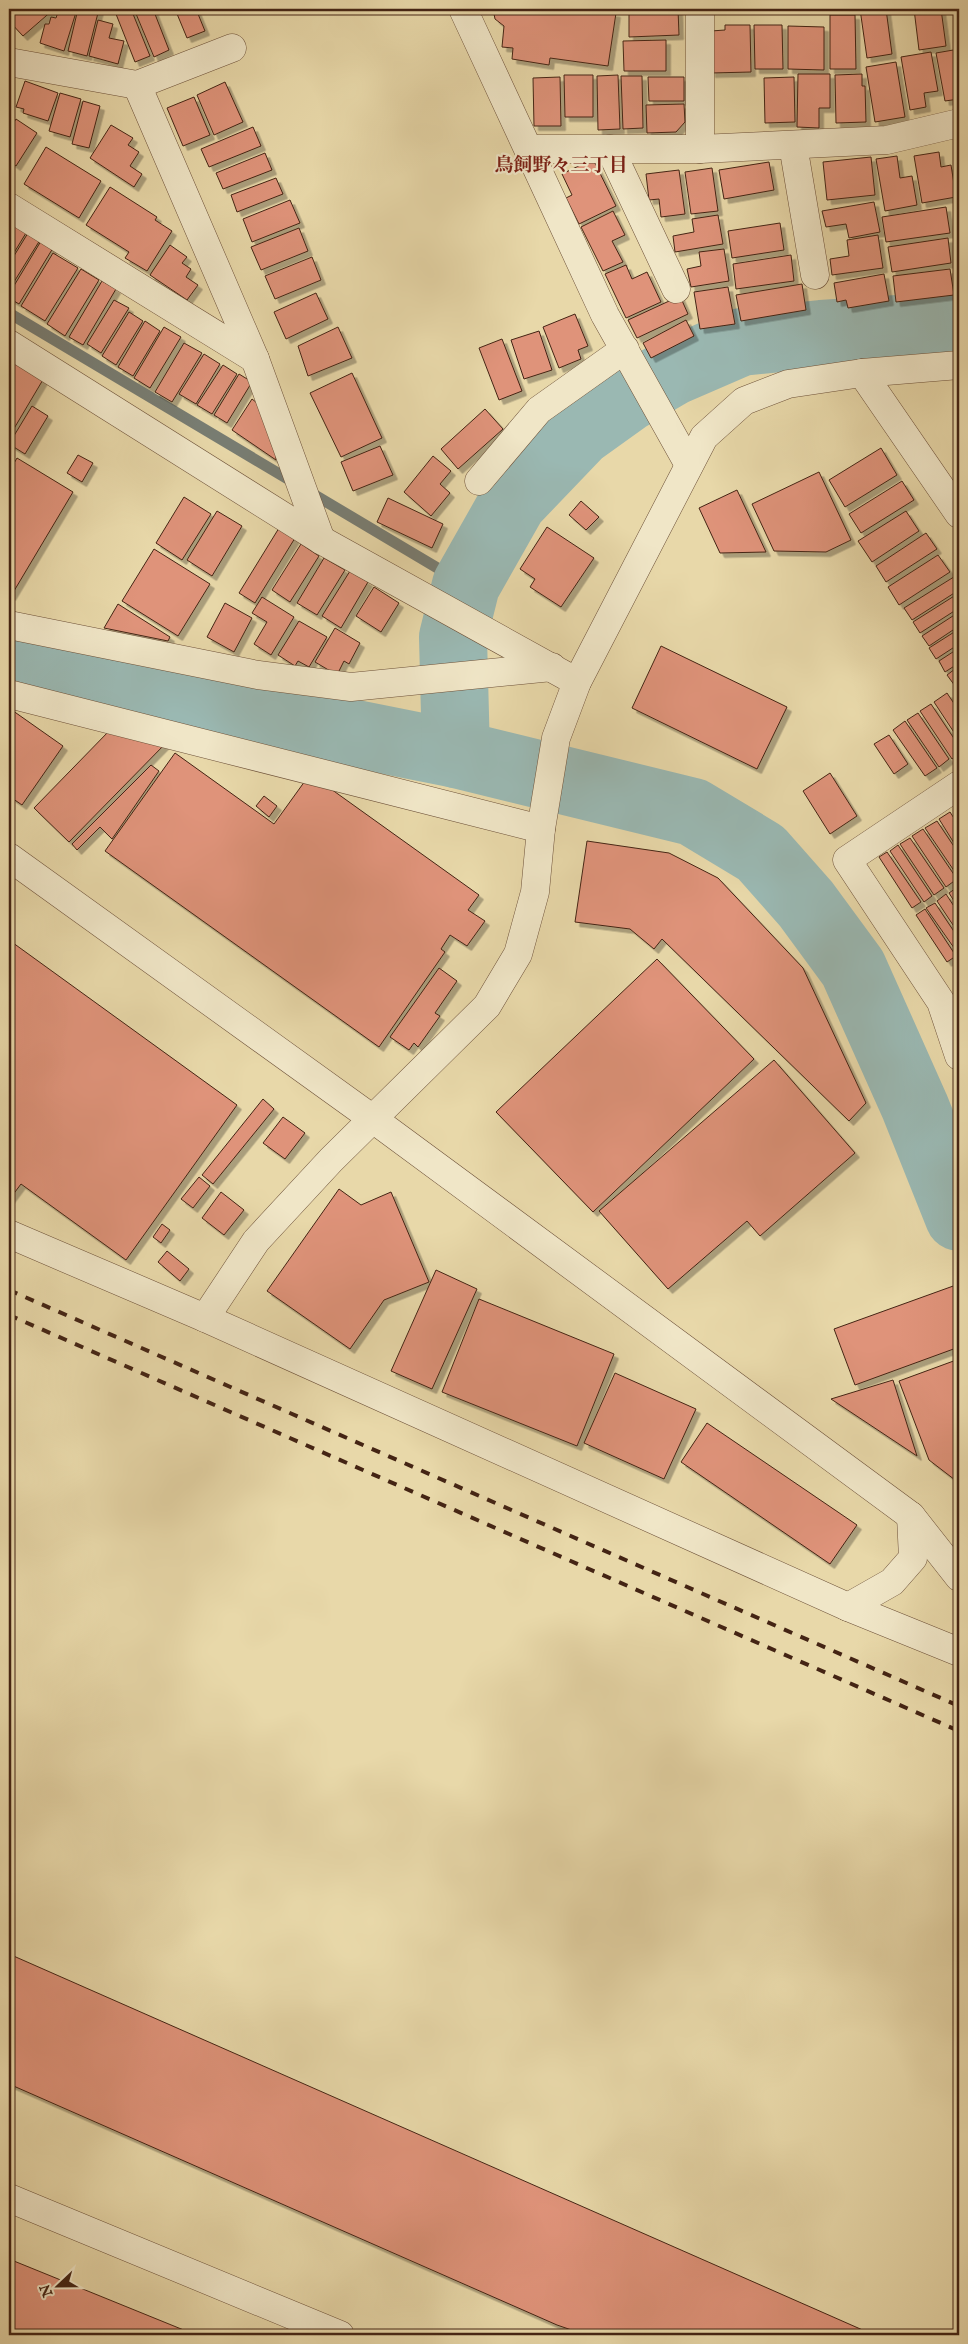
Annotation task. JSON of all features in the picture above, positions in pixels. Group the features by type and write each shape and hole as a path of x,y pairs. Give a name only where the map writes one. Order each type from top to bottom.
{"street":[{"path":"463,9 530,149 605,314 689,465"},
{"path":"700,9 700,149"},
{"path":"9,62 137,85 232,48"},
{"path":"137,85 255,359 321,540"},
{"path":"530,149 700,149 887,140 959,123"},
{"path":"793,145 815,275"},
{"path":"610,149 676,289"},
{"path":"9,207 255,359"},
{"path":"9,344 321,540 577,682"},
{"path":"479,480 539,410 631,360"},
{"path":"205,1318 256,1241 331,1160 487,1006 518,954 536,892 543,819 556,738 577,682 704,437 744,401 788,384 862,373 959,365"},
{"path":"862,373 959,514"},
{"path":"9,625 258,674 351,687 552,667"},
{"path":"9,694 543,819"},
{"path":"959,785 846,860 950,996 959,1056"},
{"path":"9,857 373,1119 911,1516 959,1577"},
{"path":"9,1234 205,1318 848,1607 959,1652"},
{"path":"848,1607 892,1582 913,1558 911,1516"},
{"path":"9,2198 340,2335"}],"building":[{"path":"16,9 54,9 23,36 9,21 9,15"},
{"path":"59,9 77,9 64,51 40,43 45,24 49,24 51,17 56,18"},
{"path":"78,9 99,9 87,56 68,51"},
{"path":"114,9 131,9 150,56 135,62"},
{"path":"134,9 153,9 169,50 154,57"},
{"path":"175,9 196,9 205,31 187,38"},
{"path":"493,9 588,9 616,13 608,66 550,58 549,65 512,59 513,48 502,47 504,26 495,19"},
{"path":"629,9 678,9 679,35 629,37"},
{"path":"860,9 886,9 892,54 867,58"},
{"path":"914,9 941,9 946,46 919,50"},
{"path":"830,15 855,15 856,69 830,69"},
{"path":"98,20 113,24 109,38 124,41 118,64 89,56"},
{"path":"725,25 750,25 751,72 711,73 711,31 725,30"},
{"path":"754,25 782,25 783,69 755,69"},
{"path":"788,26 824,27 824,70 788,69"},
{"path":"666,40 666,71 624,71 623,41"},
{"path":"959,49 959,99 945,101 936,53"},
{"path":"931,52 938,91 924,93 926,107 910,110 901,57"},
{"path":"896,62 905,117 875,122 866,67"},
{"path":"798,74 830,74 830,108 819,108 819,128 797,127"},
{"path":"862,74 862,86 865,86 866,122 836,123 835,75"},
{"path":"564,75 593,75 593,117 565,117"},
{"path":"618,75 620,129 598,130 597,76"},
{"path":"621,76 642,76 643,128 623,129"},
{"path":"560,77 561,126 534,126 533,78"},
{"path":"648,77 684,77 684,101 649,101"},
{"path":"794,77 795,122 765,123 764,78"},
{"path":"25,81 58,93 48,121 23,113 24,109 16,107"},
{"path":"225,82 243,122 214,135 197,95"},
{"path":"60,93 81,99 70,137 49,131"},
{"path":"194,97 210,135 183,146 167,108"},
{"path":"83,101 100,106 89,148 72,144"},
{"path":"684,104 685,122 676,132 647,133 646,105"},
{"path":"16,119 37,133 16,166 9,161 9,131"},
{"path":"111,125 133,138 128,145 139,152 130,166 142,174 134,187 90,158"},
{"path":"253,127 261,146 209,167 201,149"},
{"path":"46,147 101,181 79,218 24,184"},
{"path":"939,152 941,167 951,165 956,197 922,203 914,156"},
{"path":"265,153 272,170 223,189 216,173"},
{"path":"897,156 900,178 912,176 917,205 885,211 876,159"},
{"path":"871,157 875,195 827,200 823,162"},
{"path":"593,159 616,206 579,224 566,198 572,195 562,174"},
{"path":"769,162 774,190 724,199 719,170"},
{"path":"712,168 718,211 691,214 685,172"},
{"path":"679,170 685,214 661,217 659,199 649,200 646,174"},
{"path":"276,178 283,194 237,212 231,195"},
{"path":"110,187 157,217 155,220 172,231 147,271 125,258 129,252 86,225"},
{"path":"290,200 300,223 252,242 243,219"},
{"path":"874,202 880,232 849,238 846,224 826,227 822,211"},
{"path":"946,207 950,233 886,242 882,217"},
{"path":"613,211 625,235 612,241 623,262 603,271 581,227"},
{"path":"718,215 723,244 675,252 673,236 694,232 692,219"},
{"path":"780,223 784,250 732,258 728,231"},
{"path":"15,226 26,233 9,261 9,236"},
{"path":"299,228 308,251 261,270 251,247"},
{"path":"28,233 40,240 9,290 9,264"},
{"path":"878,235 883,268 832,275 830,259 849,256 847,240"},
{"path":"948,238 951,263 892,272 888,247"},
{"path":"41,241 53,248 19,304 9,298 9,294"},
{"path":"170,245 187,257 182,263 191,269 186,277 198,285 187,300 150,275"},
{"path":"724,249 729,281 691,287 687,269 701,266 699,252"},
{"path":"53,253 78,268 45,321 21,306"},
{"path":"791,255 794,281 736,289 733,264"},
{"path":"312,257 321,280 275,299 265,276"},
{"path":"626,265 632,279 647,272 661,302 626,318 605,274"},
{"path":"81,269 99,280 65,336 47,324"},
{"path":"950,269 954,295 896,302 893,276"},
{"path":"884,274 889,301 848,308 846,300 837,302 834,283"},
{"path":"102,281 116,289 83,345 69,337"},
{"path":"802,284 806,310 741,321 736,295"},
{"path":"728,287 735,324 700,329 694,292"},
{"path":"316,293 328,319 286,339 274,312"},
{"path":"680,296 688,314 637,338 628,320"},
{"path":"114,300 129,308 101,353 87,344"},
{"path":"129,312 143,321 116,365 102,356"},
{"path":"575,314 588,346 578,350 581,359 559,368 543,327"},
{"path":"686,320 694,336 651,358 643,343"},
{"path":"145,321 160,331 133,376 118,367"},
{"path":"164,327 181,337 150,388 134,378"},
{"path":"338,327 352,358 308,376 298,346"},
{"path":"539,331 552,370 524,379 511,340"},
{"path":"502,339 522,391 499,400 479,348"},
{"path":"184,343 202,353 172,402 155,392"},
{"path":"204,354 220,364 196,404 179,394"},
{"path":"9,358 44,378 9,437"},
{"path":"223,365 237,374 212,414 197,405"},
{"path":"352,373 382,438 341,457 310,393"},
{"path":"239,374 252,382 227,423 214,415"},
{"path":"252,399 271,414 276,433 276,460 232,430"},
{"path":"32,406 48,416 25,454 9,444"},
{"path":"485,409 503,429 458,469 441,449"},
{"path":"380,446 393,475 353,491 341,462"},
{"path":"881,448 897,475 845,507 829,480"},
{"path":"78,455 93,463 82,482 67,473"},
{"path":"433,456 451,471 440,484 450,493 431,516 404,492"},
{"path":"17,458 73,492 11,596 9,594 9,472"},
{"path":"819,472 851,540 826,552 774,551 752,504"},
{"path":"902,481 914,500 861,533 849,514"},
{"path":"737,490 766,552 720,553 699,508"},
{"path":"184,497 211,514 182,560 156,543"},
{"path":"388,498 443,524 432,548 377,522"},
{"path":"581,501 599,517 586,530 569,515"},
{"path":"217,511 242,526 212,576 187,560"},
{"path":"906,511 919,531 872,562 858,541"},
{"path":"547,527 594,558 561,607 530,587 535,579 520,569"},
{"path":"279,528 295,538 255,603 239,593"},
{"path":"926,533 937,549 886,582 876,566"},
{"path":"301,544 319,556 290,602 272,590"},
{"path":"154,549 210,584 178,636 122,601"},
{"path":"938,555 950,572 899,605 888,587"},
{"path":"324,558 345,570 317,615 297,603"},
{"path":"350,571 368,582 341,628 322,616"},
{"path":"957,575 959,590 912,620 904,608"},
{"path":"374,587 399,603 381,632 356,616"},
{"path":"959,593 959,608 920,633 913,622"},
{"path":"262,597 294,617 271,655 254,644 267,622 252,613"},
{"path":"225,603 252,618 234,652 207,637"},
{"path":"118,604 170,637 168,641 104,628"},
{"path":"959,612 959,626 929,646 922,636"},
{"path":"299,621 327,637 309,667 298,661 295,666 278,655"},
{"path":"335,628 360,643 349,664 344,661 337,675 315,662"},
{"path":"959,629 959,644 936,659 929,648"},
{"path":"661,646 787,707 757,769 632,708"},
{"path":"959,648 959,663 945,672 939,661"},
{"path":"959,666 959,683 955,686 947,675"},
{"path":"947,693 959,711 959,740 934,702"},
{"path":"931,704 959,746 959,754 952,759 920,711"},
{"path":"9,708 63,746 22,805 9,796"},
{"path":"918,713 949,759 939,767 907,720"},
{"path":"905,721 937,768 925,776 893,730"},
{"path":"110,730 167,742 69,842 34,808"},
{"path":"889,735 908,764 894,774 874,744"},
{"path":"175,753 274,824 310,774 479,895 468,910 485,921 467,946 450,935 441,949 445,952 379,1047 105,851"},
{"path":"151,765 159,771 112,839 100,827 77,850 72,844"},
{"path":"830,773 857,816 830,834 803,791"},
{"path":"264,796 277,806 269,817 256,806"},
{"path":"950,812 959,826 959,851 939,819"},
{"path":"937,821 959,854 959,878 925,828"},
{"path":"923,829 957,879 946,887 912,836"},
{"path":"910,838 944,888 934,895 900,844"},
{"path":"587,841 669,853 718,878 803,968 866,1103 849,1121 662,939 654,949 630,929 575,922"},
{"path":"898,845 932,896 924,902 890,851"},
{"path":"887,852 921,902 912,908 879,857"},
{"path":"959,886 959,909 949,893"},
{"path":"946,894 959,914 959,934 937,901"},
{"path":"935,903 959,939 959,955 926,908"},
{"path":"925,909 956,956 947,962 916,915"},
{"path":"9,940 237,1105 126,1260 21,1184 9,1200"},
{"path":"657,959 754,1059 593,1212 496,1112"},
{"path":"439,968 457,981 435,1013 440,1016 418,1047 414,1043 409,1050 390,1037"},
{"path":"774,1060 855,1153 760,1236 747,1221 668,1289 599,1211"},
{"path":"263,1099 274,1109 213,1184 202,1175"},
{"path":"283,1117 305,1133 285,1159 263,1143"},
{"path":"199,1177 210,1186 193,1208 181,1199"},
{"path":"339,1189 361,1205 391,1192 429,1282 384,1300 350,1349 267,1291"},
{"path":"221,1192 244,1210 224,1235 202,1218"},
{"path":"162,1224 170,1230 161,1243 153,1237"},
{"path":"167,1251 189,1269 180,1281 158,1262"},
{"path":"436,1270 477,1289 432,1389 391,1371"},
{"path":"956,1285 959,1292 959,1347 855,1385 834,1329"},
{"path":"479,1299 614,1354 577,1446 442,1392"},
{"path":"959,1359 959,1483 929,1460 899,1381"},
{"path":"615,1373 696,1409 664,1479 584,1443"},
{"path":"893,1380 917,1456 831,1399"},
{"path":"707,1423 857,1525 830,1564 681,1462"},
{"path":"9,1954 874,2335 586,2335 557,2325 9,2084"},
{"path":"9,2259 196,2335 9,2335"}],"waterway":[{"path":"9,313 466,585"},
{"path":"456,754 453,637 466,585 513,502 580,432 626,399 674,371 741,342 821,334 959,325"},
{"path":"9,659 165,696 456,754 693,812 761,853 806,904 853,968 915,1107 959,1217"}],"railway":[{"path":"9,1290 959,1706"},
{"path":"9,1315 959,1731"}],"district":[{"name":"鳥飼野々三丁目","path":"561,166"}]}
